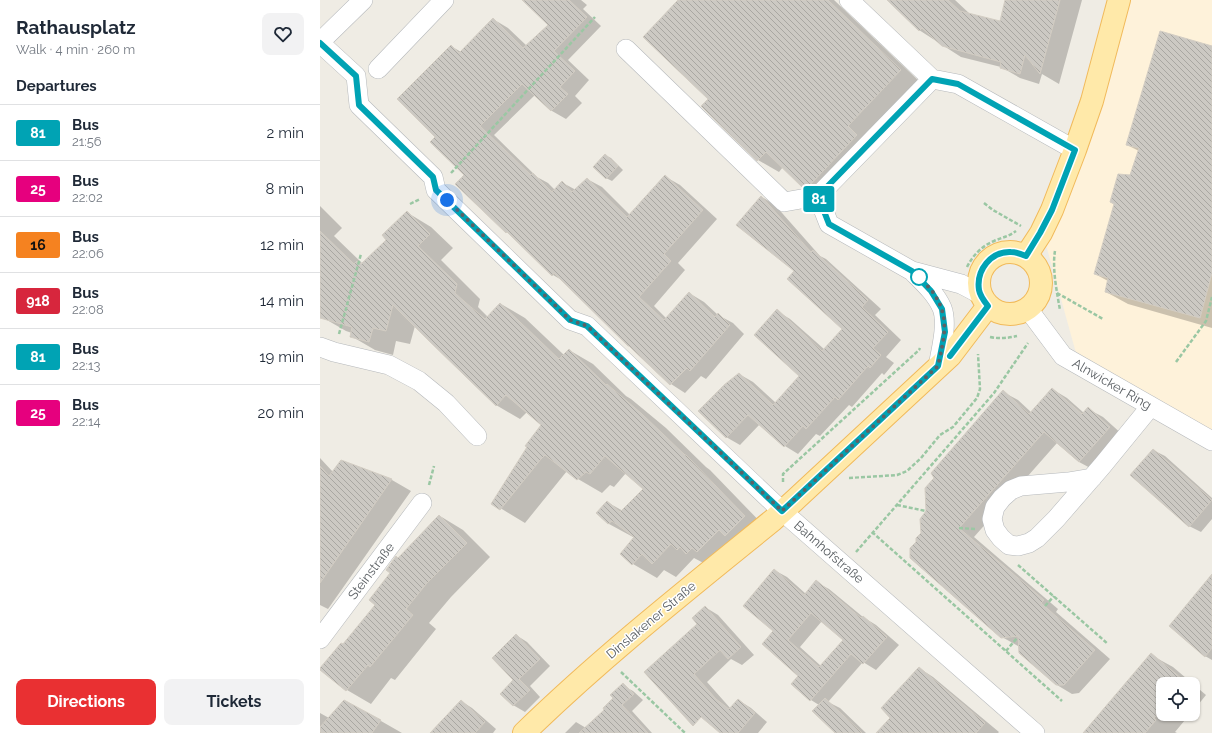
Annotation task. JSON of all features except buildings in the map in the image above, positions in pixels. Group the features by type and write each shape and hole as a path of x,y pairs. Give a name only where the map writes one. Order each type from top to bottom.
{"main road":[{"path":"1026,256 1052,210 1075,150 1092,101 1119,0"},
{"path":"1003,252 1011,252 1026,256 1037,268 1042,284 1036,302 1034,317 1016,314 1003,314 995,311 984,300 978,280 986,262 1003,252"},
{"name":"Dinslakener Straße","path":"524,733 606,657 782,511 950,356 984,300"}],"street":[{"path":"320,42 362,0"},
{"path":"378,69 444,0"},
{"path":"849,0 932,79 958,84 1075,150"},
{"name":"Bahnhofstraße","path":"320,42 356,76 359,105 433,177 436,190 570,320 587,326 782,511 1035,733"},
{"path":"626,48 784,202 818,196 932,79"},
{"path":"818,196 829,224 912,271 961,284 984,300"},
{"path":"912,271 931,291 942,309 945,332 938,366"},
{"name":"Alnwicker Ring","path":"1034,317 1063,356 1212,441"},
{"path":"327,349 389,365 419,381 446,403 477,436"},
{"path":"1092,478 1068,482 1021,486 1011,490 995,507 992,519 995,530 1000,538 1009,545 1018,546 1029,543 1038,538 1092,478 1151,406"},
{"name":"Steinstraße","path":"320,638 422,503"}],"path":[{"path":"436,190 595,18"},
{"path":"984,203 993,210 1022,226"},
{"path":"327,349 361,254"},
{"path":"1057,292 1103,319"},
{"path":"1176,362 1206,321 1212,297"},
{"path":"844,566 994,393 1034,317"},
{"path":"896,505 926,511"},
{"path":"872,532 1062,701"},
{"path":"1009,545 1018,564 1108,644"},
{"path":"1045,606 1054,596"},
{"path":"1006,651 1018,638"},
{"path":"606,657 685,733"}],"shaded area":[{"path":"1121,0 1212,0 1212,433 1076,353 1043,234"}],"bus line":[{"name":"81","path":"320,43 356,76 359,105 433,177 436,190 570,320 587,326 782,511 938,366 945,332 942,309 931,291 912,271 829,224 818,196 932,79 958,84 1075,150 1052,210 1026,256 1018,253 1003,252 986,262 978,280 982,299 988,306 950,356"}],"route":[{"path":"447,200 570,320 587,326 782,511 938,366 945,332 942,309 931,291 919,277"}]}
